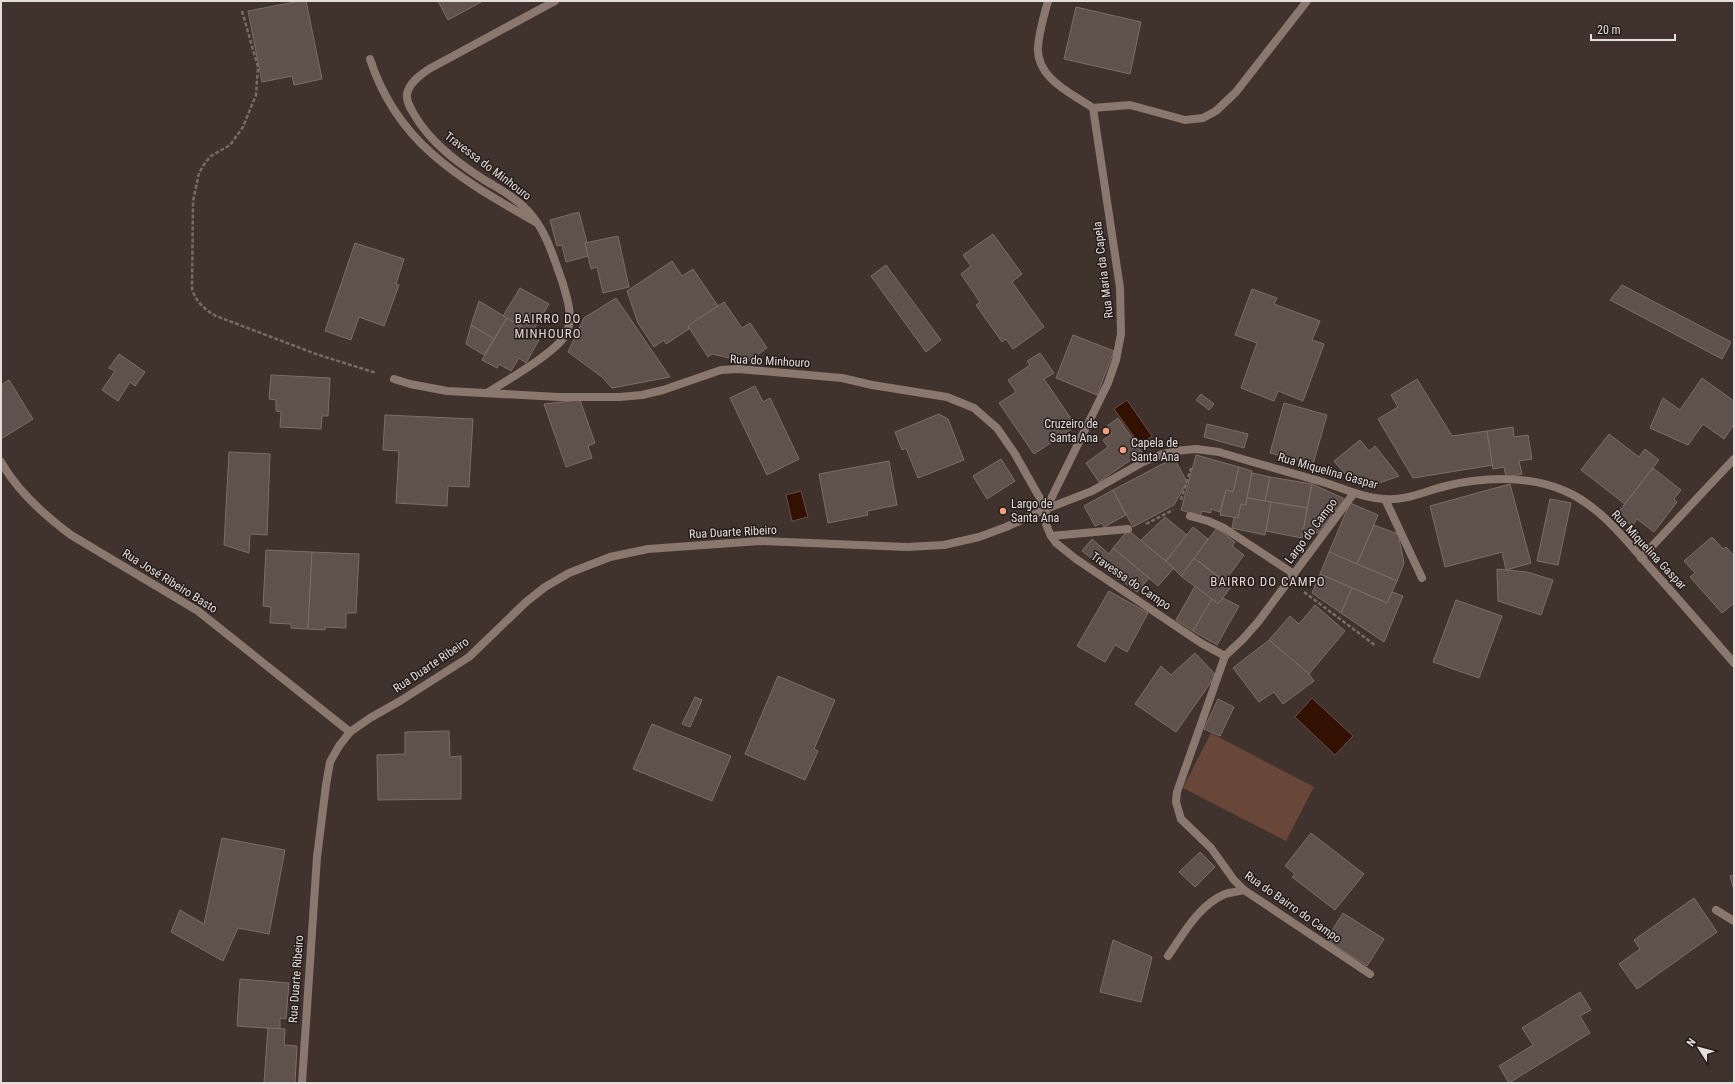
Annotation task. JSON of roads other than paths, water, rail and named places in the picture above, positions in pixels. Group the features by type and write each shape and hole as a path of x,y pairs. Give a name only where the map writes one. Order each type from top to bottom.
{"street":[{"name":"Travessa do Minhouro","path":"487,393 556,346 566,334 569,326 570,318 568,300 550,247 538,224 521,204 460,162 433,139 418,122 410,108 407,100 407,92 411,84 429,69 555,1"},
{"path":"1048,1 1038,47 1041,65 1046,73 1059,86 1093,108 1130,105 1185,120 1203,118 1216,111 1236,92 1306,1"},
{"path":"370,59 381,89 390,105 416,139 433,155 486,194 538,224"},
{"name":"Rua Maria da Capela","path":"1046,509 1108,383 1116,360 1121,334 1120,288 1093,108"},
{"name":"Rua do Minhouro","path":"394,379 439,390 559,397 642,395 663,390 721,370 738,369 842,378 872,385 947,397 974,408 997,428 1015,454 1046,509"},
{"name":"Rua Miquelina Gaspar","path":"1046,509 1097,488 1153,458 1174,451 1196,449 1218,452 1385,500 1397,500 1446,486 1482,480 1528,481 1547,485 1566,491 1585,503 1615,528 1734,662"},
{"path":"1641,558 1734,459"},
{"name":"Rua José Ribeiro Basto","path":"1,462 21,490 54,522 71,535 173,594 198,611 350,732"},
{"name":"Largo do Campo","path":"1225,656 1243,639 1292,577 1354,492"},
{"path":"1385,500 1422,578"},
{"name":"Travessa do Campo","path":"1046,509 1046,524 1056,543 1076,559 1201,643 1225,656"},
{"name":"Rua Duarte Ribeiro","path":"302,1083 317,857 326,784 330,762 339,746 350,732 469,657 526,602 545,587 569,573 610,557 648,549 760,541 907,547 932,546 956,542 992,532 1046,509"},
{"path":"1190,516 1208,521 1224,528 1292,577"},
{"path":"1051,536 1128,529"},
{"name":"Rua do Bairro do Campo","path":"1225,656 1180,783 1176,802 1181,819 1211,848 1234,880 1244,890 1370,974"},
{"path":"1168,956 1197,914 1210,903 1226,894 1244,890"},
{"path":"1716,910 1734,922"}],"place":[{"name":"Cruzeiro de Santa Ana","path":"1106,431"},
{"name":"Capela de Santa Ana","path":"1123,450"},
{"name":"Largo de Santa Ana","path":"1003,511"}],"district":[{"name":"BAIRRO DO MINHOURO","path":"548,326"},
{"name":"BAIRRO DO CAMPO","path":"1268,581"}]}
